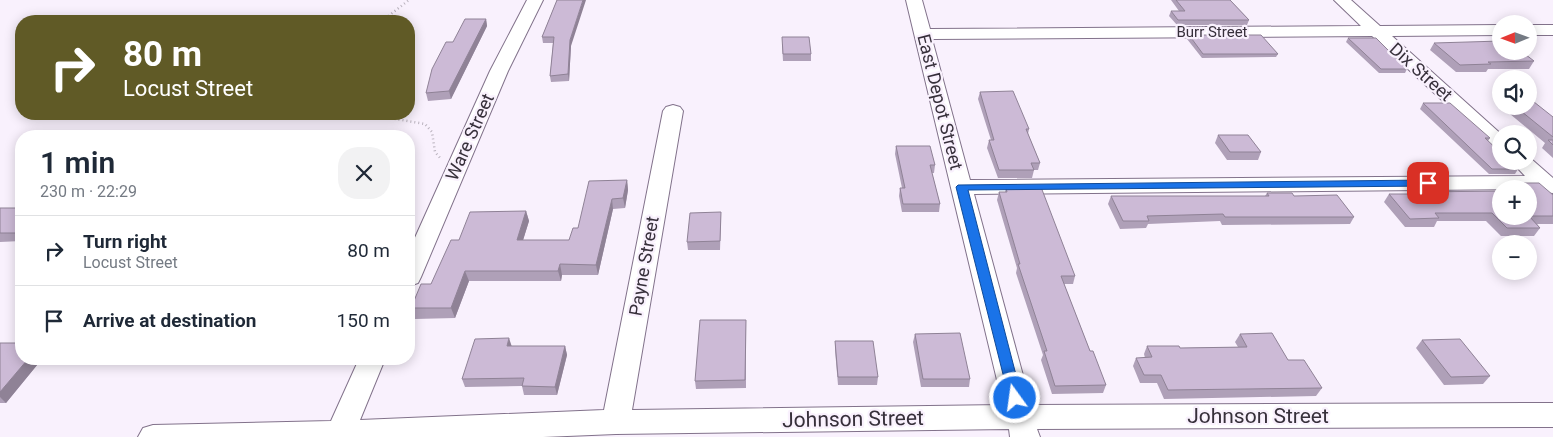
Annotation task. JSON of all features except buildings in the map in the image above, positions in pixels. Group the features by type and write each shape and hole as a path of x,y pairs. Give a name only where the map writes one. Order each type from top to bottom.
{"street":[{"name":"Ware Street","path":"415,262 499,71 535,0"},
{"name":"East Depot Street","path":"914,0 1023,427"},
{"name":"Dix Street","path":"1342,0 1492,136"},
{"name":"Burr Street","path":"923,34 1492,30"},
{"path":"1538,30 1553,30"},
{"name":"Payne Street","path":"616,422 673,111"},
{"path":"1531,170 1549,186"},
{"path":"962,187 1549,186"},
{"path":"339,435 369,365"},
{"name":"Johnson Street","path":"153,437 339,435 616,422 1023,427 1553,415"}],"path":[{"path":"390,15 409,0"},
{"path":"402,120 425,124 432,132 434,152 438,158 459,163"}],"route":[{"path":"1015,398 962,187 1428,183"}]}
